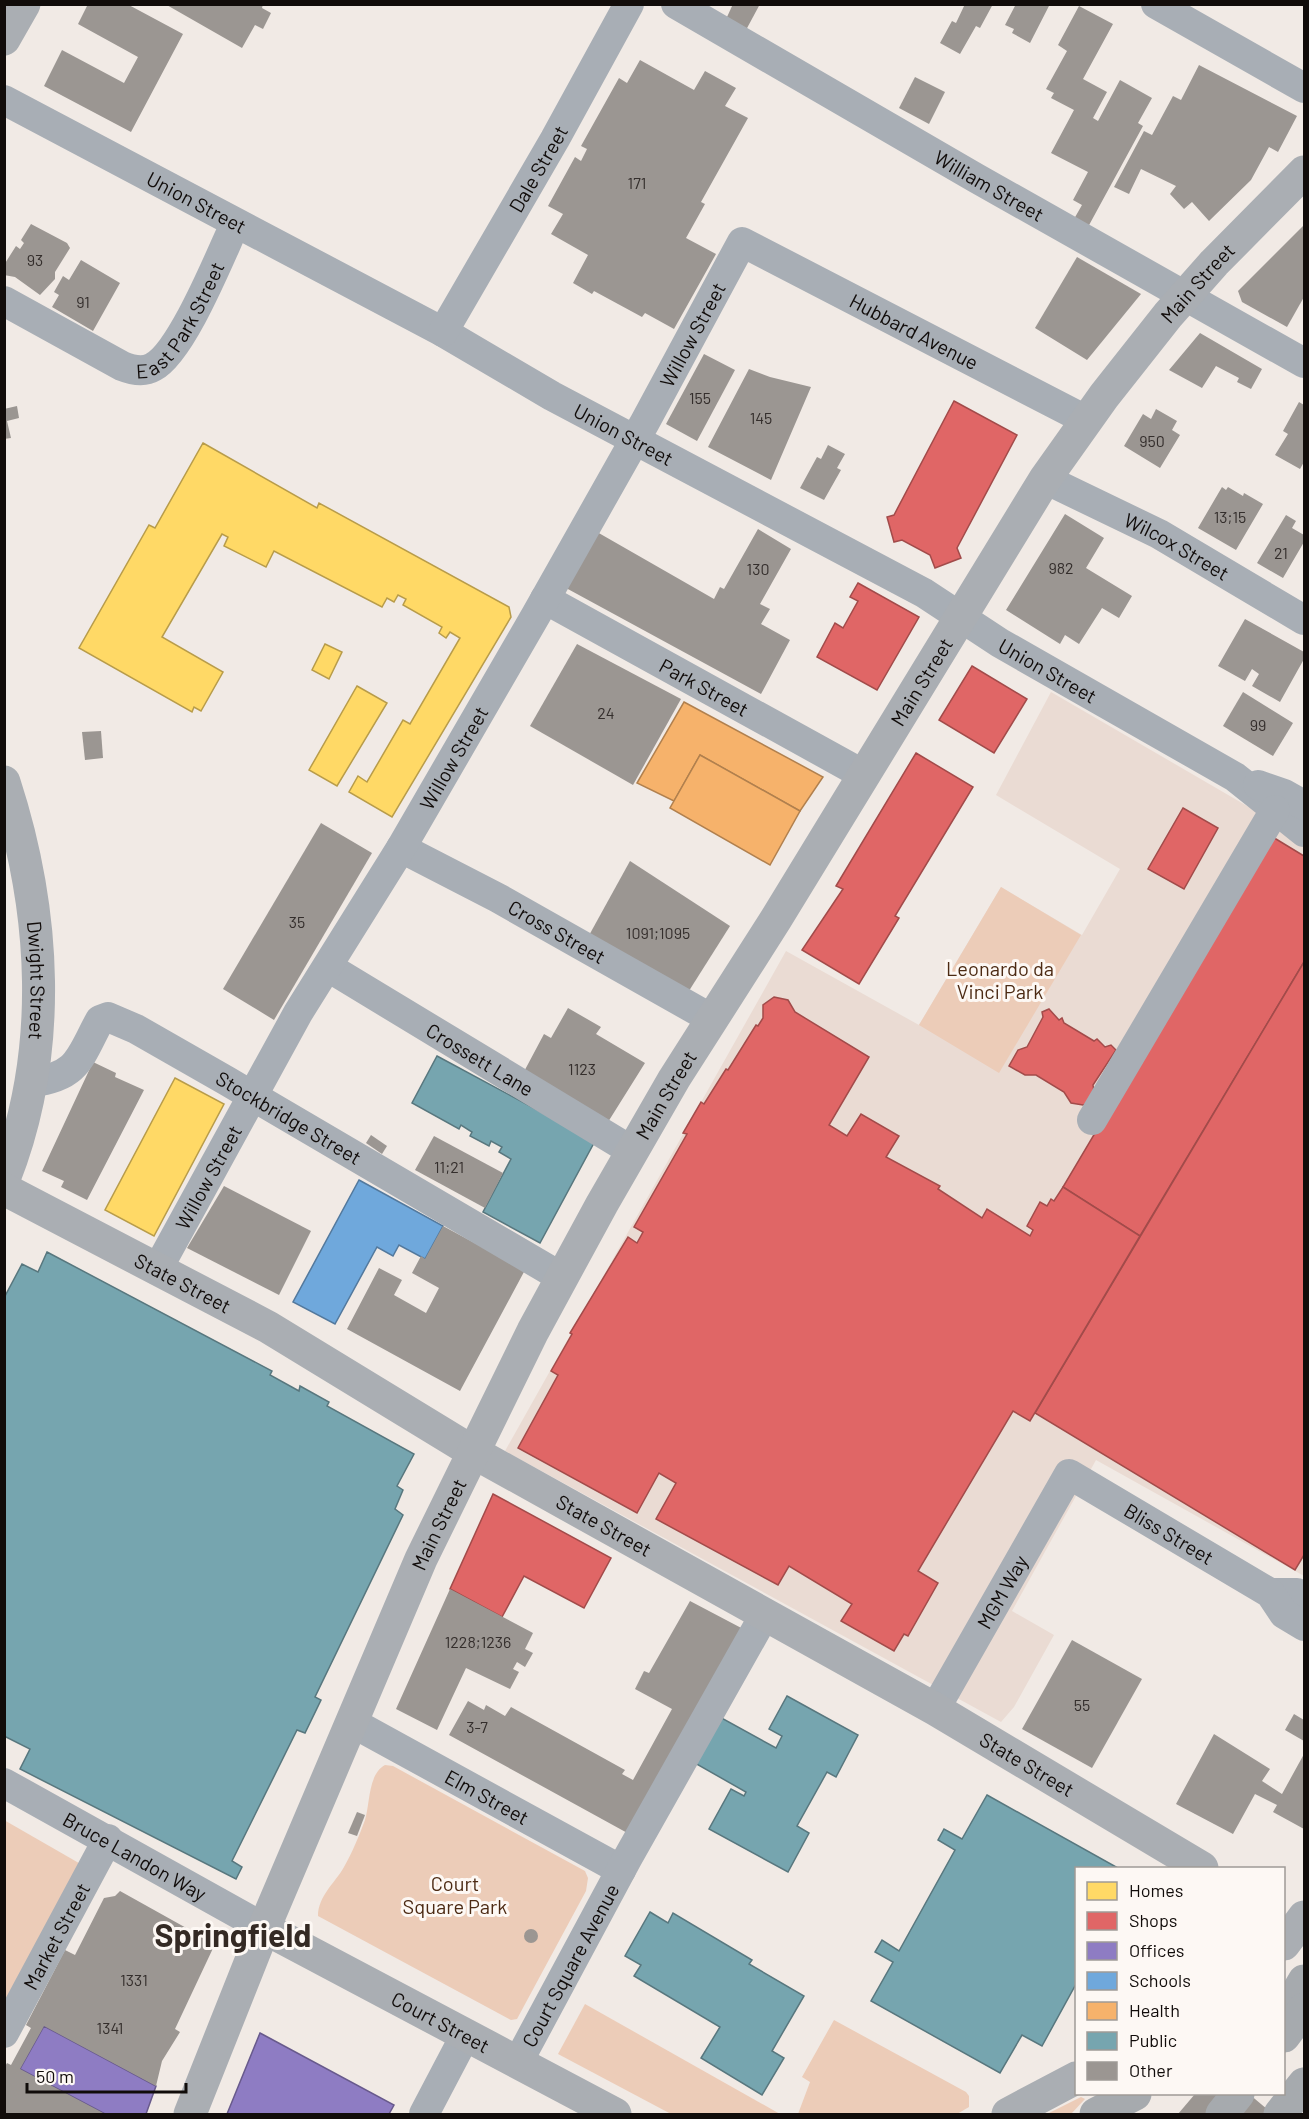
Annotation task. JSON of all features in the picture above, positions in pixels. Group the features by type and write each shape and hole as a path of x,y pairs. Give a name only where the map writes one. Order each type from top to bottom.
{"highway":[{"path":"1285,2014 1305,1982"},
{"path":"1285,2035 1305,2009"},
{"path":"1285,2016 1305,2022"},
{"path":"1280,2115 1305,2084"},
{"path":"1086,2115 1105,2095"},
{"path":"1096,2115 1133,2095"},
{"path":"1221,2115 1232,2095"},
{"path":"1221,2115 1237,2095"}],"main road":[{"path":"4,39 24,4"},
{"name":"Main Street","path":"190,2115 264,1928 353,1724 421,1559 561,1277 632,1151 1045,479 1086,420 1184,296 1305,172"},
{"name":"Dwight Street","path":"4,782 25,862 38,954 39,1000 32,1082 22,1131 4,1179"},
{"name":"State Street","path":"4,1189 268,1327 473,1452 936,1709 1199,1867"},
{"name":"Court Street","path":"264,1928 615,2115"},
{"path":"1008,2115 1075,2079"}],"street":[{"name":"Dale Street","path":"443,332 555,139 629,4"},
{"name":"William Street","path":"676,4 1305,363"},
{"path":"1156,4 1305,88"},
{"name":"Union Street","path":"4,100 443,332 552,396 924,593 1000,643 1235,777 1305,832"},
{"name":"East Park Street","path":"4,301 122,366 135,370 151,369 165,359 188,322 236,224"},
{"name":"Hubbard Avenue","path":"742,242 1086,420"},
{"name":"Willow Street","path":"157,1270 298,1013 401,848 540,607 742,242"},
{"name":"Wilcox Street","path":"1045,479 1159,534 1305,620"},
{"name":"Park Street","path":"540,607 864,775"},
{"name":"Union Street","path":"1235,777 1284,794 1305,805"},
{"path":"1092,1120 1275,810"},
{"name":"Cross Street","path":"401,848 498,897 712,1019"},
{"name":"Crossett Lane","path":"328,967 632,1151"},
{"name":"Stockbridge Street","path":"32,1082 55,1079 69,1071 84,1054 100,1020 108,1017 136,1029 561,1277"},
{"name":"Bliss Street","path":"1069,1474 1270,1593 1284,1614 1305,1626"},
{"name":"MGM Way","path":"936,1709 1069,1474"},
{"name":"Bliss Street","path":"1270,1593 1297,1593 1305,1597"},
{"name":"Court Square Avenue","path":"518,2062 621,1870 765,1614"},
{"name":"Elm Street","path":"353,1724 621,1870"},
{"name":"Bruce Landon Way","path":"4,1784 108,1839 264,1928"},
{"name":"Market Street","path":"4,2033 108,1839"},
{"path":"424,2115 466,2034"}],"shaded area":[{"path":"1051,692 1304,839 1304,1576 1096,1460 1012,1611 1054,1635 1014,1707 1001,1722 505,1451 786,951 919,1025 1001,887 1082,935 1120,869 996,795"}],"green space":[{"name":"Leonardo da Vinci Park","path":"1001,887 1081,935 999,1073 919,1025"},
{"name":"Court Square Park","path":"385,1765 393,1766 585,1871 588,1878 586,1891 517,2019 511,2020 318,1916 321,1902 344,1867 365,1820 375,1775"},
{"path":"4,1820 91,1870 5,2005"},
{"path":"585,2004 780,2114 671,2114 558,2054"},
{"path":"834,2020 966,2092 969,2096 969,2107 957,2114 798,2114 810,2082 802,2077"},
{"path":"1081,2097 1085,2099 1071,2114 1047,2114"}],"building: Homes":[{"path":"203,443 317,508 319,503 509,607 511,617 392,817 349,792 358,776 367,782 403,720 410,724 460,638 450,632 446,638 439,633 442,627 403,605 406,599 398,595 394,602 387,598 382,607 274,551 266,567 224,546 228,537 222,534 162,637 223,672 201,711 194,707 192,712 79,648 149,525 155,528"},
{"path":"325,644 342,652 329,679 312,670"},
{"path":"357,686 387,703 337,786 309,770"},
{"path":"175,1078 224,1104 154,1236 105,1210"}],"building: Shops":[{"path":"954,401 1017,435 957,548 961,558 935,568 930,555 902,540 894,542 887,517 894,515"},
{"path":"858,583 919,617 877,690 817,657 835,623 843,628 858,601 850,597"},
{"path":"972,666 1027,699 994,753 939,720"},
{"path":"916,753 973,787 895,916 899,918 859,984 802,950 843,889 836,886"},
{"path":"1183,808 1218,828 1184,889 1148,869"},
{"path":"1271,836 1304,856 1304,962 1140,1236 1063,1187"},
{"path":"1304,962 1304,1555 1295,1570 1035,1413"},
{"path":"774,997 788,1000 795,1012 869,1057 829,1125 847,1136 861,1114 899,1136 886,1157 940,1186 938,1189 982,1218 987,1209 1030,1236 1033,1230 1027,1226 1040,1202 1047,1206 1051,1199 1054,1201 1063,1187 1140,1236 1030,1421 1013,1411 918,1571 938,1583 908,1636 904,1634 894,1651 841,1621 852,1604 789,1566 778,1585 656,1519 676,1483 659,1473 637,1513 518,1448 558,1375 551,1371 572,1334 570,1333 628,1237 637,1243 643,1232 634,1227 687,1134 683,1133 701,1102 704,1104 756,1025 758,1026 763,1018 763,1005"},
{"path":"1049,1009 1059,1020 1062,1018 1064,1023 1094,1041 1097,1039 1105,1047 1111,1045 1116,1050 1093,1085 1094,1092 1089,1103 1083,1105 1071,1103 1064,1092 1036,1075 1025,1075 1009,1066 1018,1050 1027,1047 1043,1017 1042,1012"},
{"path":"493,1494 611,1558 584,1608 524,1576 502,1617 450,1589"}],"building: Offices":[{"path":"44,2026 156,2086 146,2114 105,2114 20,2069"},
{"path":"260,2033 394,2105 389,2114 227,2114"}],"building: Schools":[{"path":"359,1180 443,1226 425,1259 399,1245 393,1256 377,1247 335,1324 293,1302"}],"building: Health":[{"path":"684,702 823,777 800,811 700,755 674,801 637,783"},
{"path":"700,755 800,811 770,865 670,808"}],"building: Public":[{"path":"437,1056 595,1141 540,1243 483,1212 511,1159 499,1152 502,1147 491,1141 489,1146 470,1136 472,1132 461,1125 459,1129 412,1103"},
{"path":"47,1252 272,1371 270,1375 299,1391 300,1386 329,1402 327,1406 414,1454 397,1486 403,1490 395,1509 403,1515 315,1697 321,1700 305,1733 297,1730 232,1861 242,1867 236,1879 20,1769 30,1749 4,1736 4,1298 22,1264 38,1272"},
{"path":"787,1696 858,1735 836,1777 827,1772 797,1826 809,1833 788,1872 709,1829 731,1789 744,1796 746,1792 693,1762 718,1716 776,1748 782,1736 769,1729"},
{"path":"987,1795 1116,1867 1075,1867 1075,1986 1042,2046 1022,2035 1000,2073 871,2001 893,1962 875,1952 882,1940 899,1951 955,1850 938,1840 944,1829 962,1839"},
{"path":"650,1912 668,1923 673,1913 752,1960 749,1964 804,1996 772,2051 784,2058 762,2095 701,2058 720,2027 634,1976 641,1965 625,1956"}],"building: Other":[{"path":"88,4 127,4 183,34 131,132 44,86 62,50 124,83 138,57 78,24"},
{"path":"165,4 263,4 262,8 271,13 263,29 255,25 242,48"},
{"path":"733,4 760,4 746,30 727,17"},
{"path":"965,4 993,4 980,28 976,26 960,54 940,43 952,21 956,23"},
{"path":"1016,4 1050,4 1030,43 1012,33 1014,29 1005,25"},
{"path":"1079,6 1113,24 1083,79 1107,92 1093,118 1098,121 1120,80 1152,98 1138,123 1143,126 1088,227 1074,219 1082,205 1073,200 1088,172 1051,153 1074,110 1051,98 1054,93 1046,89 1067,51 1058,45"},
{"path":"640,60 694,90 705,71 736,88 725,106 748,118 701,202 705,204 686,238 716,254 674,329 645,313 642,317 594,291 592,294 573,283 588,255 551,234 563,214 548,206 575,157 581,161 587,149 581,146 619,78 627,83"},
{"path":"1199,65 1297,116 1278,152 1269,147 1251,180 1209,221 1192,202 1184,209 1170,194 1176,186 1141,169 1129,194 1114,187 1144,131 1152,135 1173,96 1181,100"},
{"path":"915,77 945,92 929,124 899,108"},
{"path":"31,224 67,243 70,248 55,272 55,279 40,295 15,277 4,275 4,265 16,246 20,249 24,243 21,240"},
{"path":"1304,225 1304,297 1287,327 1242,302 1238,291"},
{"path":"1077,257 1141,294 1087,360 1035,328"},
{"path":"81,260 120,283 93,331 52,307 59,295 54,292 63,276 69,280"},
{"path":"1200,333 1262,369 1251,389 1237,382 1239,378 1216,366 1202,388 1169,370"},
{"path":"704,354 735,370 697,441 666,424"},
{"path":"749,369 770,377 811,387 771,480 708,447"},
{"path":"1299,402 1304,405 1304,462 1300,469 1275,455 1288,434 1283,431"},
{"path":"17,406 19,418 7,421 11,438 4,439 4,409"},
{"path":"1156,409 1177,421 1172,430 1180,435 1160,468 1124,446 1143,414 1151,419"},
{"path":"828,445 845,454 837,468 841,470 824,500 800,488 817,457 821,459"},
{"path":"1222,487 1226,490 1228,487 1243,496 1244,493 1263,504 1236,550 1198,528"},
{"path":"1065,514 1104,538 1086,568 1132,596 1119,618 1102,608 1079,644 1065,635 1060,644 1006,610"},
{"path":"1286,515 1296,521 1292,528 1304,535 1304,542 1283,578 1257,563"},
{"path":"758,529 791,549 760,604 770,609 761,624 790,640 761,694 566,588 597,532 714,599 720,587 724,589"},
{"path":"1245,619 1304,652 1304,659 1280,702 1252,686 1259,674 1252,669 1245,681 1218,666"},
{"path":"577,644 681,699 633,785 530,726"},
{"path":"1243,692 1293,723 1273,756 1223,726"},
{"path":"101,731 103,758 85,760 82,732"},
{"path":"321,823 372,853 274,1020 223,989"},
{"path":"630,861 730,926 687,994 587,939"},
{"path":"568,1008 601,1027 596,1034 645,1063 603,1130 519,1081 544,1034 551,1038"},
{"path":"93,1062 116,1073 115,1077 144,1090 87,1200 61,1187 64,1181 42,1171"},
{"path":"371,1135 387,1146 382,1154 366,1143"},
{"path":"434,1136 503,1173 485,1208 415,1170"},
{"path":"224,1186 311,1231 279,1295 187,1248"},
{"path":"443,1226 525,1270 460,1391 347,1329 379,1268 402,1280 394,1295 426,1313 439,1288 412,1273 421,1256 425,1259"},
{"path":"450,1589 533,1633 525,1649 533,1653 525,1667 517,1662 513,1669 519,1672 510,1689 466,1668 437,1730 396,1709"},
{"path":"690,1601 747,1631 631,1835 449,1735 468,1701 484,1710 486,1705 505,1716 511,1707 625,1770 622,1774 633,1780 672,1709 635,1689 644,1671 649,1673"},
{"path":"1072,1640 1142,1679 1092,1768 1022,1729"},
{"path":"1294,1714 1304,1720 1304,1741 1285,1730"},
{"path":"1214,1734 1270,1769 1262,1781 1282,1794 1304,1754 1304,1829 1273,1812 1277,1805 1255,1794 1233,1834 1176,1804"},
{"path":"357,1812 365,1815 357,1836 348,1833"},
{"path":"120,1891 215,1944 175,2029 180,2032 162,2061 156,2086 44,2026 20,2069 105,2114 4,2114 4,2068 7,2063 11,2065 31,2028 26,2025 65,1950 75,1955 104,1898 115,1896"},
{"path":"531,1929 536,1931 538,1936 536,1941 531,1943 526,1941 524,1936 526,1931"},
{"path":"1194,2095 1250,2095 1273,2114 1178,2114"}],"district":[{"name":"Springfield","path":"233,1934"}]}
